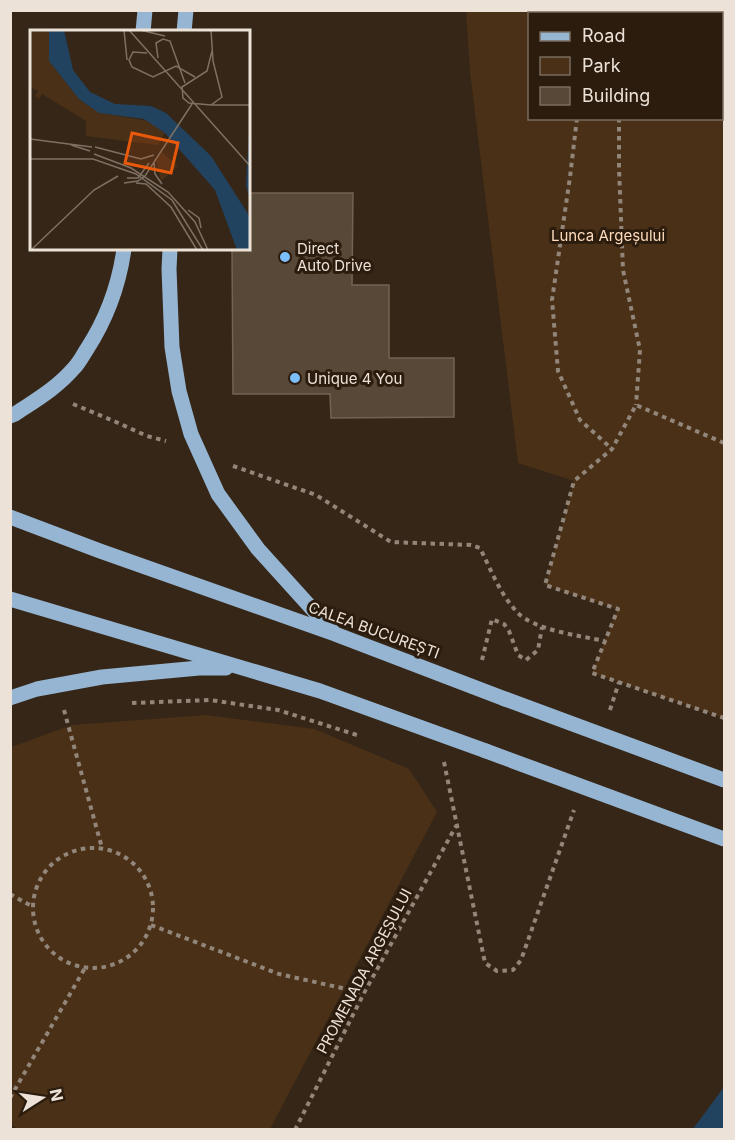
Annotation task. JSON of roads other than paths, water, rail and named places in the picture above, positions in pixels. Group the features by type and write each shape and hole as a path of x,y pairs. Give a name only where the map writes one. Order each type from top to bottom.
{"main road":[{"path":"143,30 145,10"},
{"path":"184,30 186,10"},
{"path":"10,416 53,388 74,368 110,307 121,273 124,250"},
{"path":"170,250 172,347 179,391 191,434 218,494 258,549 335,634"},
{"name":"CALEA BUCUREȘTI","path":"10,517 335,634 724,780"},
{"path":"10,599 320,691 724,839"},
{"path":"10,698 37,689 102,677 199,668 242,667"}],"water":[{"path":"724,1087 724,1129 693,1129"}],"place":[{"name":"Direct Auto Drive","path":"285,257"},
{"name":"Unique 4 You","path":"295,378"}],"park label":[{"name":"Lunca Argeșului","path":"608,235"}]}
